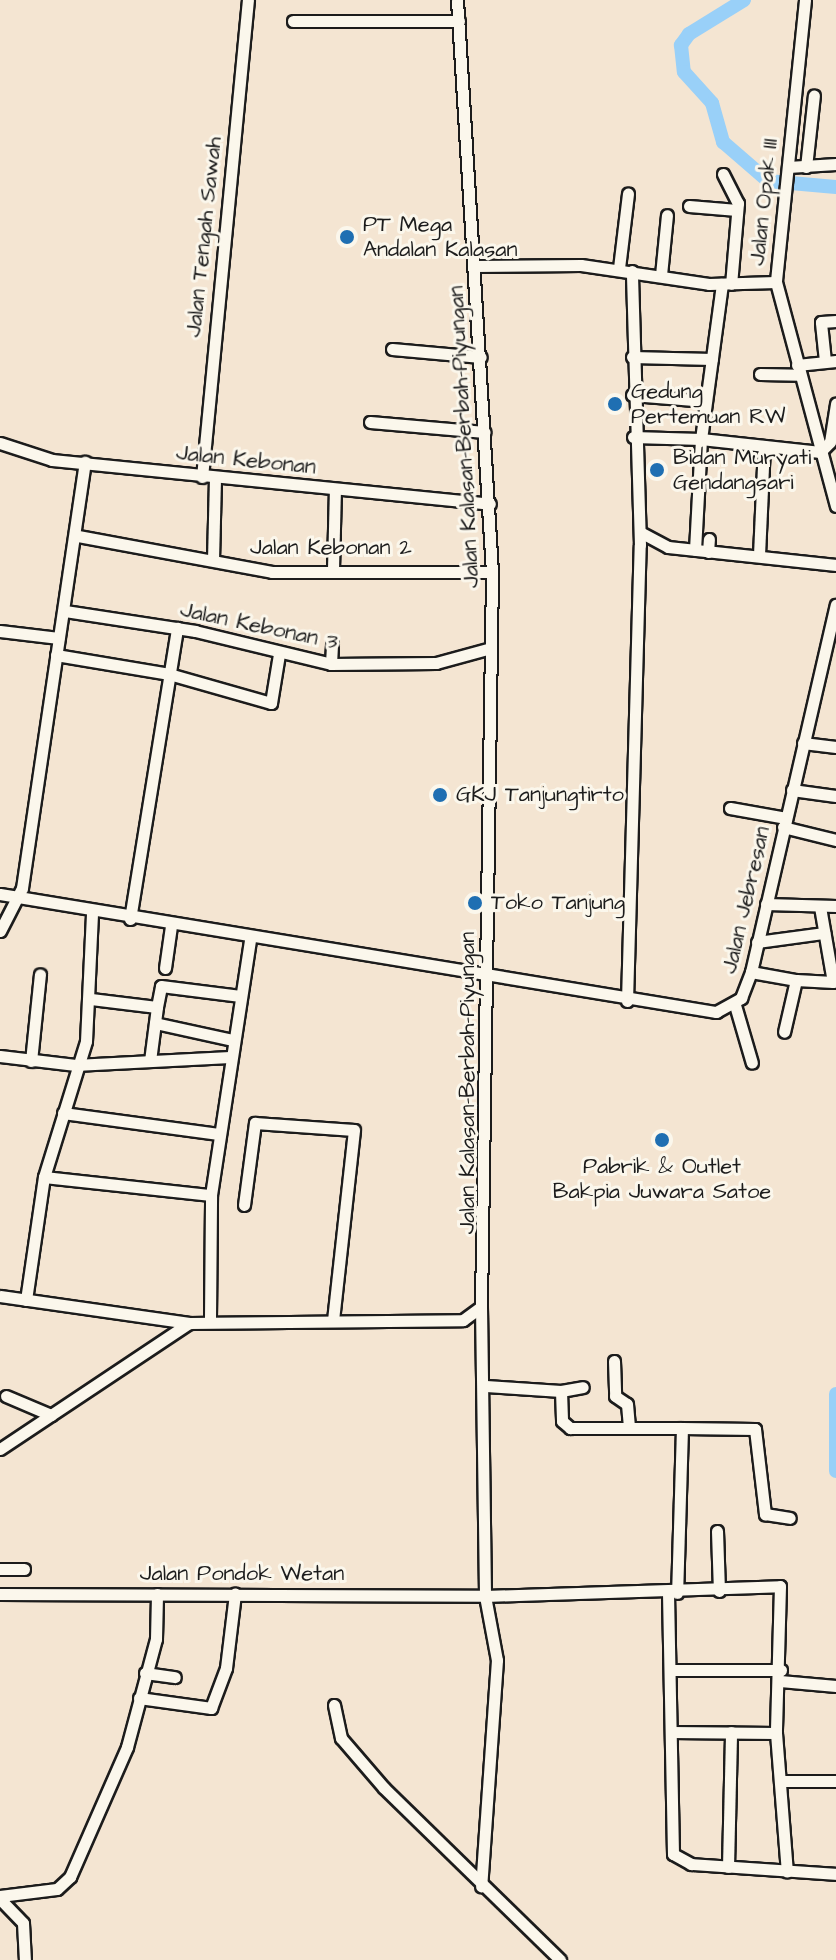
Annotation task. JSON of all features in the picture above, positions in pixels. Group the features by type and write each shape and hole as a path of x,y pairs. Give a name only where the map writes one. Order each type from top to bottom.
{"street":[{"name":"Jalan Tengah Sawah","path":"202,477 248,0"},
{"name":"Jalan Kalasan-Berbah-Piyungan","path":"457,0 492,572 489,977 481,1307 486,1386 485,1596 497,1699 481,1886"},
{"name":"Jalan Opak III","path":"805,0 776,282 820,452"},
{"path":"293,21 459,21"},
{"path":"806,167 814,95"},
{"path":"788,170 836,164"},
{"path":"695,550 701,439 737,210 723,174"},
{"path":"619,268 628,194"},
{"path":"689,206 737,210"},
{"path":"661,275 667,215"},
{"path":"475,266 619,268 726,284 776,282"},
{"path":"627,1001 640,532 633,437 632,271"},
{"path":"760,374 798,370 830,361 821,322 836,321"},
{"path":"392,349 481,357"},
{"path":"632,357 712,359"},
{"path":"632,395 706,401"},
{"path":"820,452 830,442 836,403"},
{"path":"370,422 485,432"},
{"path":"633,437 701,439 820,452"},
{"name":"Jalan Kebonan","path":"0,443 52,460 490,504"},
{"path":"759,555 764,446"},
{"path":"820,452 833,485 836,506"},
{"path":"0,931 19,899 56,655 78,536 85,462"},
{"path":"213,560 215,478"},
{"path":"333,569 335,489"},
{"path":"640,532 695,550 836,565"},
{"name":"Jalan Kebonan 2","path":"78,536 272,572 333,569 492,572"},
{"path":"708,552 709,539"},
{"name":"Jalan Jebresan","path":"0,894 250,940 489,977 697,1014 735,1005 751,972 836,605"},
{"name":"Jalan Kebonan 3","path":"65,611 177,628 331,664 436,663 491,648"},
{"path":"130,919 177,628"},
{"path":"0,631 59,638"},
{"path":"331,664 332,644"},
{"path":"56,655 169,674 271,703 279,654"},
{"path":"803,743 836,747"},
{"path":"792,790 836,796"},
{"path":"730,808 836,840"},
{"path":"766,904 836,906"},
{"path":"751,972 833,983 820,907"},
{"path":"26,1300 44,1177 91,999 92,912"},
{"path":"165,968 171,926"},
{"path":"757,942 824,933"},
{"path":"210,1318 211,1195 250,940"},
{"path":"31,1061 40,974"},
{"path":"784,1032 796,980"},
{"path":"150,1061 161,986 240,996"},
{"path":"91,999 157,1007"},
{"path":"735,1005 752,1063"},
{"path":"155,1023 233,1040"},
{"path":"0,1056 75,1065 230,1057"},
{"path":"63,1113 219,1134"},
{"path":"244,1205 255,1123 354,1130 333,1320"},
{"path":"44,1177 211,1195"},
{"path":"0,1296 189,1323 210,1318 463,1320 481,1307"},
{"path":"168,1321 170,1336"},
{"path":"0,1449 189,1323"},
{"path":"614,1361 615,1396 627,1404 629,1428"},
{"path":"486,1386 561,1391 583,1387"},
{"path":"561,1391 568,1427 755,1429 765,1514 790,1518"},
{"path":"6,1396 51,1415"},
{"path":"682,1428 670,1670 671,1851 684,1863 836,1874"},
{"path":"717,1531 719,1591"},
{"path":"0,1569 24,1569"},
{"name":"Jalan Pondok Wetan","path":"0,1594 485,1596 783,1589 780,1676"},
{"path":"0,1897 57,1889 70,1877 121,1767 156,1639 157,1594"},
{"path":"139,1698 211,1708 226,1668 235,1594"},
{"path":"670,1670 780,1676 836,1686"},
{"path":"145,1673 175,1677"},
{"path":"780,1676 776,1733 787,1872"},
{"path":"334,1705 341,1738 481,1886 560,1960"},
{"path":"671,1732 776,1733"},
{"path":"728,1867 731,1732"},
{"path":"782,1781 836,1781"},
{"path":"0,1897 23,1923 25,1960"}],"waterway":[{"path":"744,0 689,34 681,45 684,72 712,103 723,142 768,181 836,187"},
{"path":"836,1394 836,1471"}],"place":[{"name":"PT Mega Andalan Kalasan","path":"347,237"},
{"name":"Gedung Pertemuan RW","path":"615,404"},
{"name":"Bidan Muryati Gendangsari","path":"657,470"},
{"name":"GKJ Tanjungtirto","path":"440,795"},
{"name":"Toko Tanjung","path":"475,903"},
{"name":"Pabrik & Outlet Bakpia Juwara Satoe","path":"662,1140"}]}
